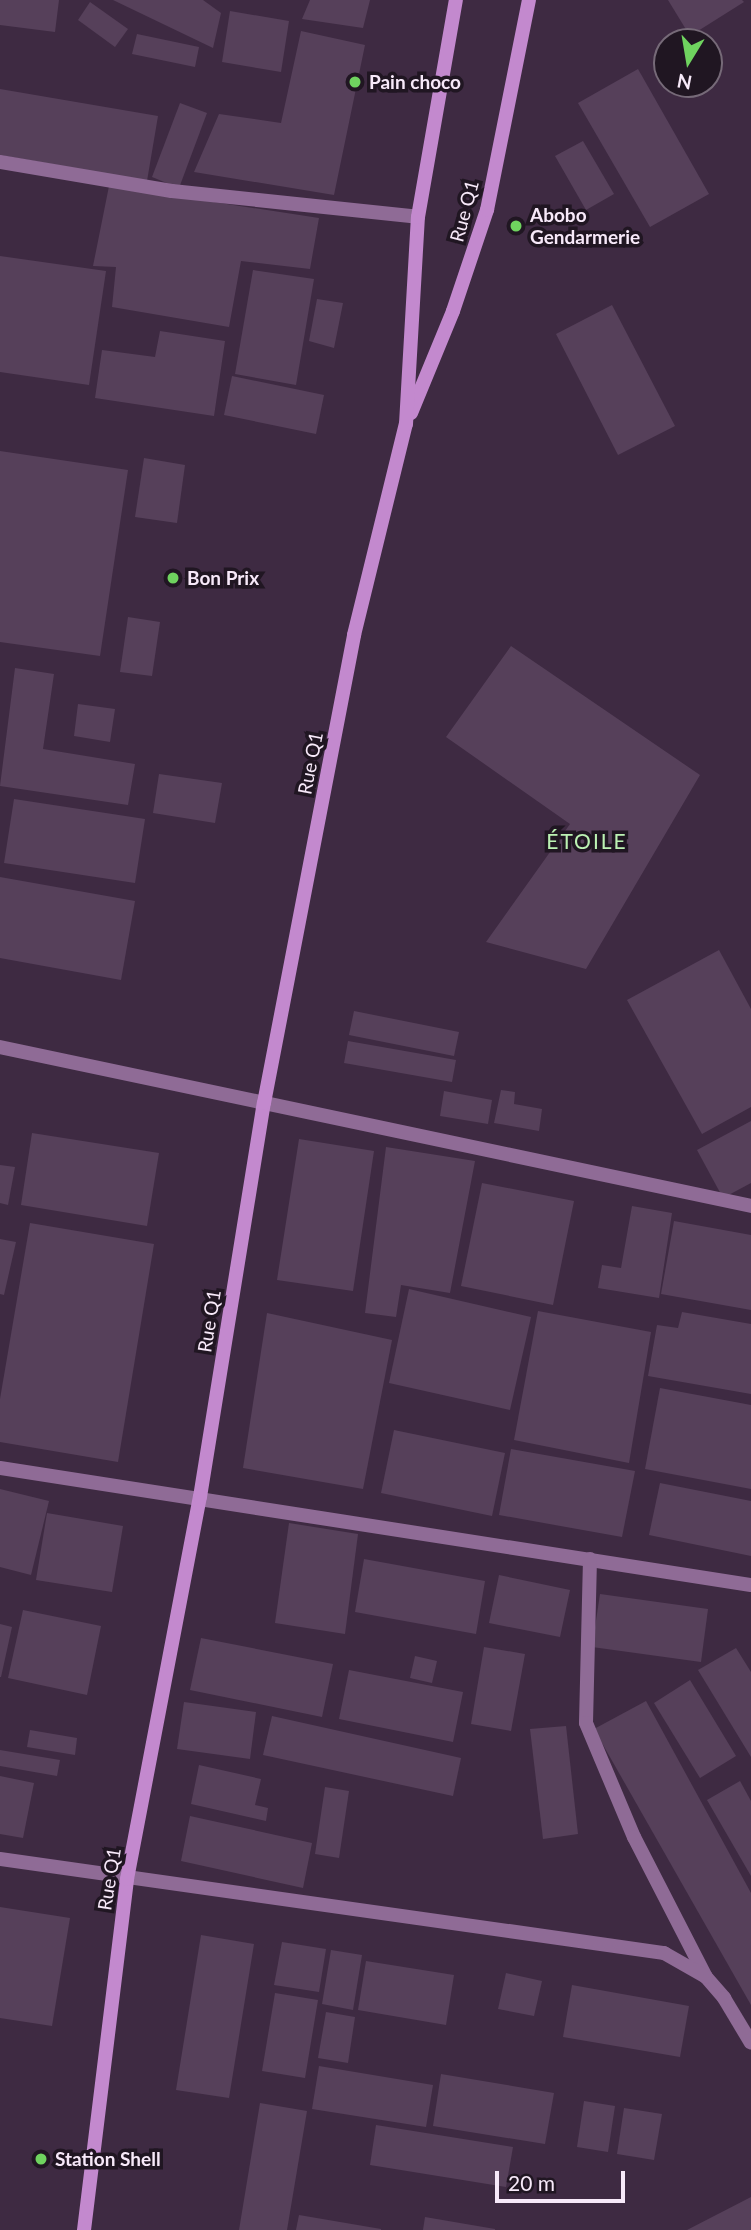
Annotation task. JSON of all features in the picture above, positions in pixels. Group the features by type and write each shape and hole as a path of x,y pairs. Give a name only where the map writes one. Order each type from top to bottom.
{"street":[{"name":"Rue Q1","path":"406,424 418,216 456,0"},
{"name":"Rue Q1","path":"84,2230 127,1879 200,1497 264,1103 354,635 406,424 453,311 487,210 529,0"},
{"path":"0,162 172,191 418,216"},
{"path":"0,1047 751,1206"},
{"path":"0,1468 200,1497 751,1585"},
{"path":"590,1559 586,1723 634,1837 706,1977 724,1998 751,2043"},
{"path":"0,1859 664,1953 706,1977"}],"building":[{"path":"0,0 59,0 55,32 0,25"},
{"path":"113,0 203,0 221,13 213,48"},
{"path":"310,0 370,0 363,28 302,19"},
{"path":"668,0 744,2 703,28 685,28"},
{"path":"90,2 128,29 115,47 78,20"},
{"path":"230,11 289,21 281,72 222,62"},
{"path":"301,31 365,45 334,195 194,172 219,114 281,123"},
{"path":"137,34 199,47 195,67 132,54"},
{"path":"638,69 709,194 650,227 578,103"},
{"path":"0,89 158,116 147,181 0,155"},
{"path":"180,103 207,113 179,188 152,177"},
{"path":"583,141 614,194 586,210 555,156"},
{"path":"109,186 319,218 310,269 241,261 229,327 112,307 116,267 93,266"},
{"path":"0,256 106,271 89,385 0,372"},
{"path":"253,270 314,279 296,385 235,374"},
{"path":"317,299 343,303 334,348 309,341"},
{"path":"612,305 675,426 618,455 556,334"},
{"path":"160,331 225,341 214,416 95,398 102,350 155,357"},
{"path":"232,376 324,395 316,434 224,415"},
{"path":"0,451 128,470 100,656 0,642"},
{"path":"144,458 185,465 177,523 135,517"},
{"path":"128,617 160,622 152,676 120,672"},
{"path":"511,646 700,775 586,969 486,942 570,824 446,737"},
{"path":"15,668 54,674 43,749 135,764 128,805 0,786"},
{"path":"78,704 115,709 110,742 74,736"},
{"path":"159,774 222,783 215,823 153,813"},
{"path":"14,799 145,819 135,883 4,863"},
{"path":"0,877 135,901 121,980 0,958"},
{"path":"719,950 751,1009 751,1107 702,1134 627,1000"},
{"path":"354,1011 459,1032 454,1056 349,1035"},
{"path":"348,1041 456,1060 452,1082 344,1063"},
{"path":"501,1090 515,1092 514,1104 542,1109 539,1131 494,1123"},
{"path":"444,1091 492,1100 488,1124 440,1116"},
{"path":"751,1121 751,1183 723,1198 697,1150"},
{"path":"32,1133 159,1153 147,1226 21,1205"},
{"path":"299,1139 374,1151 353,1291 277,1280"},
{"path":"386,1147 475,1161 450,1293 401,1285 396,1317 365,1313"},
{"path":"0,1165 15,1167 8,1205 0,1203"},
{"path":"482,1183 574,1201 553,1305 461,1286"},
{"path":"632,1206 672,1213 659,1298 598,1288 602,1265 621,1268"},
{"path":"674,1221 751,1235 751,1310 661,1294"},
{"path":"30,1223 154,1244 118,1462 0,1442 0,1399"},
{"path":"0,1239 16,1242 4,1295 0,1294"},
{"path":"409,1289 531,1317 510,1410 389,1383"},
{"path":"538,1311 651,1332 629,1463 514,1440"},
{"path":"682,1312 751,1324 751,1394 648,1376 657,1325 678,1328"},
{"path":"267,1313 392,1340 363,1489 243,1468"},
{"path":"660,1388 751,1405 751,1489 645,1469"},
{"path":"394,1430 505,1453 492,1516 381,1493"},
{"path":"511,1449 635,1471 622,1537 499,1515"},
{"path":"660,1483 751,1501 751,1556 649,1535"},
{"path":"0,1489 49,1501 31,1575 0,1567"},
{"path":"47,1513 123,1526 112,1592 36,1580"},
{"path":"289,1523 358,1534 345,1634 275,1623"},
{"path":"364,1559 485,1581 476,1634 355,1612"},
{"path":"499,1575 570,1590 560,1637 489,1623"},
{"path":"600,1594 708,1609 701,1662 592,1647"},
{"path":"23,1610 101,1626 87,1695 8,1678"},
{"path":"0,1624 12,1627 1,1677 0,1677"},
{"path":"201,1638 333,1664 322,1717 190,1690"},
{"path":"484,1647 525,1654 511,1731 471,1724"},
{"path":"736,1648 751,1672 751,1757 698,1670"},
{"path":"415,1656 437,1661 432,1683 410,1678"},
{"path":"349,1670 463,1692 453,1742 339,1719"},
{"path":"690,1680 736,1756 700,1778 654,1703"},
{"path":"646,1701 751,1893 751,2005 594,1729"},
{"path":"184,1702 256,1712 250,1759 177,1749"},
{"path":"272,1716 461,1758 453,1796 263,1755"},
{"path":"566,1726 578,1834 543,1839 530,1729"},
{"path":"30,1730 77,1738 75,1755 27,1747"},
{"path":"0,1750 60,1760 57,1776 0,1766"},
{"path":"199,1765 261,1779 255,1805 268,1808 266,1821 191,1804"},
{"path":"0,1776 34,1783 23,1838 0,1834"},
{"path":"740,1781 751,1801 751,1876 707,1800"},
{"path":"325,1787 349,1791 339,1858 315,1854"},
{"path":"190,1816 312,1843 303,1888 181,1861"},
{"path":"0,1907 70,1918 52,2026 0,2018"},
{"path":"201,1935 254,1944 229,2098 176,2090"},
{"path":"282,1942 326,1949 319,1992 274,1985"},
{"path":"331,1950 362,1955 353,2010 322,2004"},
{"path":"366,1961 454,1975 446,2025 358,2010"},
{"path":"506,1973 542,1981 534,2016 498,2009"},
{"path":"572,1985 689,2006 680,2057 563,2037"},
{"path":"275,1993 318,2000 305,2078 262,2071"},
{"path":"326,2012 355,2017 348,2063 318,2058"},
{"path":"319,2066 433,2085 426,2127 312,2109"},
{"path":"441,2074 554,2093 545,2144 433,2126"},
{"path":"584,2101 615,2106 608,2152 577,2147"},
{"path":"260,2103 307,2111 287,2230 239,2230"},
{"path":"624,2108 662,2114 654,2160 617,2154"},
{"path":"376,2125 513,2147 506,2187 370,2165"},
{"path":"751,2197 751,2230 687,2230"},
{"path":"299,2215 381,2229 381,2230 296,2230"},
{"path":"425,2217 495,2229 495,2230 423,2230"}],"place":[{"name":"Pain choco","path":"355,82"},
{"name":"Abobo Gendarmerie","path":"516,226"},
{"name":"Bon Prix","path":"173,578"},
{"name":"Station Shell","path":"41,2159"}],"district":[{"name":"ÉTOILE","path":"587,841"}]}
